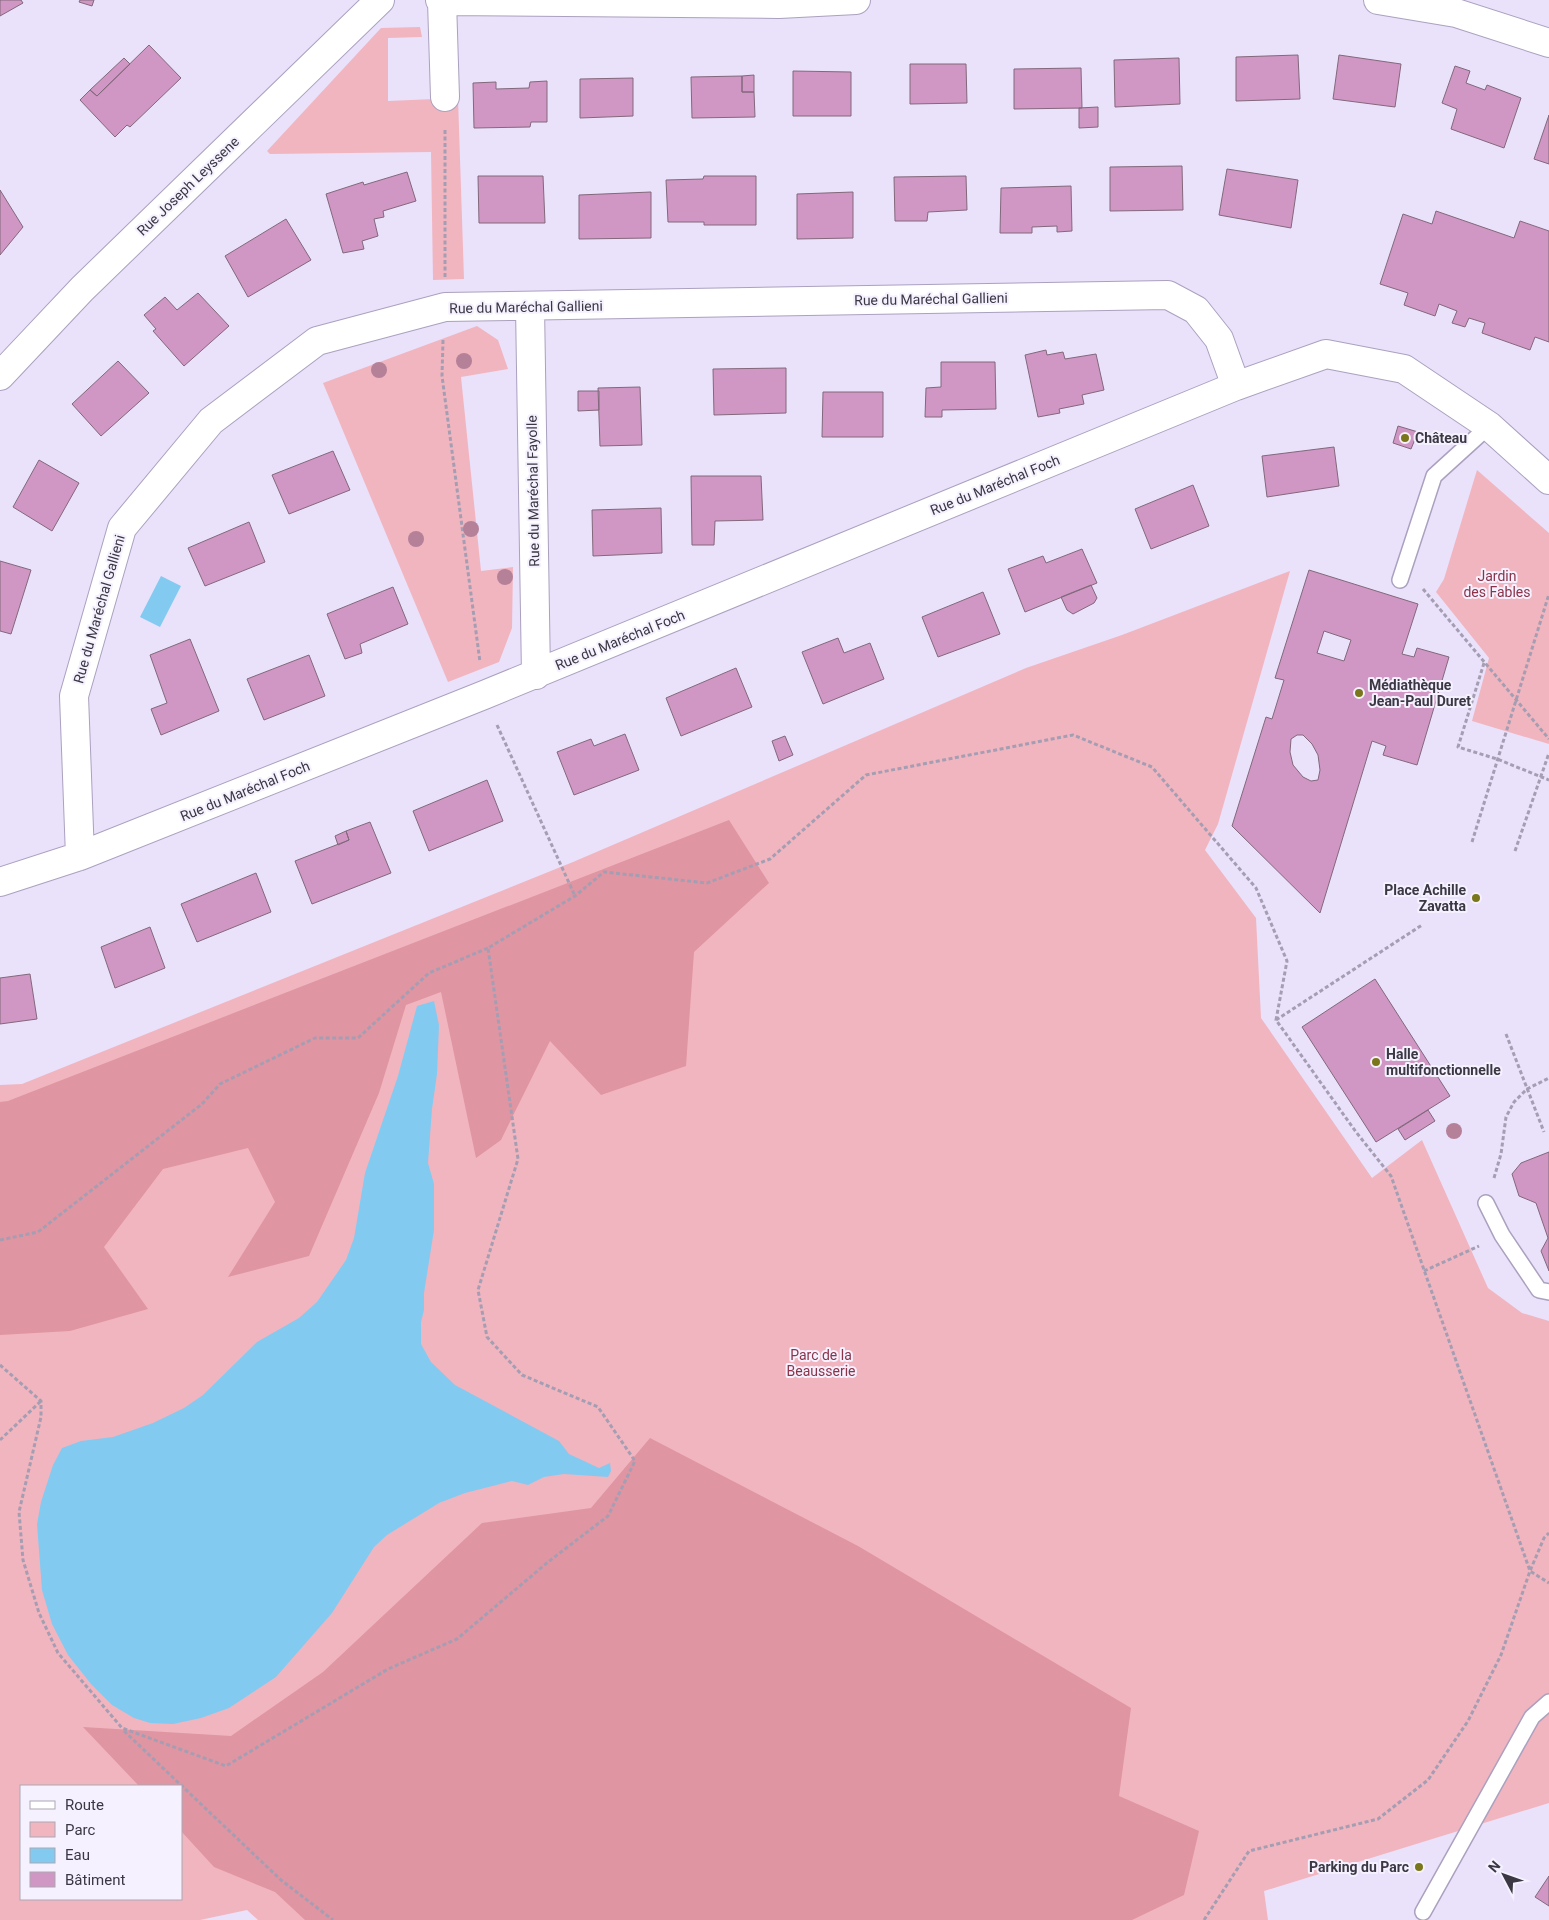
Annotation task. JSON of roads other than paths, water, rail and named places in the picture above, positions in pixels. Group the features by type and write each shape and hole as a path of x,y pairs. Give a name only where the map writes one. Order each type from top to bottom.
{"street":[{"name":"Rue Joseph Leyssene","path":"0,376 82,289 380,0"},
{"path":"445,97 441,1 779,2 856,0"},
{"path":"1378,0 1456,13 1549,43"},
{"name":"Rue du Maréchal Gallieni","path":"80,856 74,696 122,528 211,421 317,341 445,307 1168,295 1196,310 1219,340 1236,386"},
{"name":"Rue du Maréchal Fayolle","path":"530,307 536,675"},
{"name":"Rue du Maréchal Foch","path":"0,882 80,856 484,696 1236,386 1326,354 1404,369 1489,426 1549,480"}],"lane":[{"path":"1402,574 1434,476 1489,426"},
{"path":"1486,1203 1502,1235 1539,1290 1549,1292"},
{"path":"1423,1912 1532,1717 1549,1702"}],"water":[{"path":"161,576 181,586 160,627 140,617"},
{"path":"434,1001 439,1025 437,1074 428,1163 434,1184 434,1230 424,1293 421,1344 431,1362 455,1385 559,1441 569,1454 599,1468 610,1463 611,1471 608,1477 564,1474 544,1477 528,1485 512,1481 465,1493 439,1503 387,1535 374,1547 332,1613 276,1677 229,1708 201,1718 173,1724 150,1723 134,1718 112,1705 91,1684 68,1655 52,1624 42,1590 37,1524 41,1502 53,1465 62,1448 81,1441 113,1437 153,1423 184,1408 203,1395 257,1342 299,1318 317,1302 346,1260 354,1238 365,1173 398,1076 417,1006"}],"place":[{"name":"Château","path":"1405,438"},
{"name":"Médiathèque Jean-Paul Duret","path":"1359,693"},
{"name":"Place Achille Zavatta","path":"1476,898"},
{"name":"Halle multifonctionnelle","path":"1376,1062"},
{"name":"Parking du Parc","path":"1419,1867"}],"park label":[{"name":"Jardin des Fables","path":"1497,584"},
{"name":"Parc de la Beausserie","path":"821,1364"}]}
